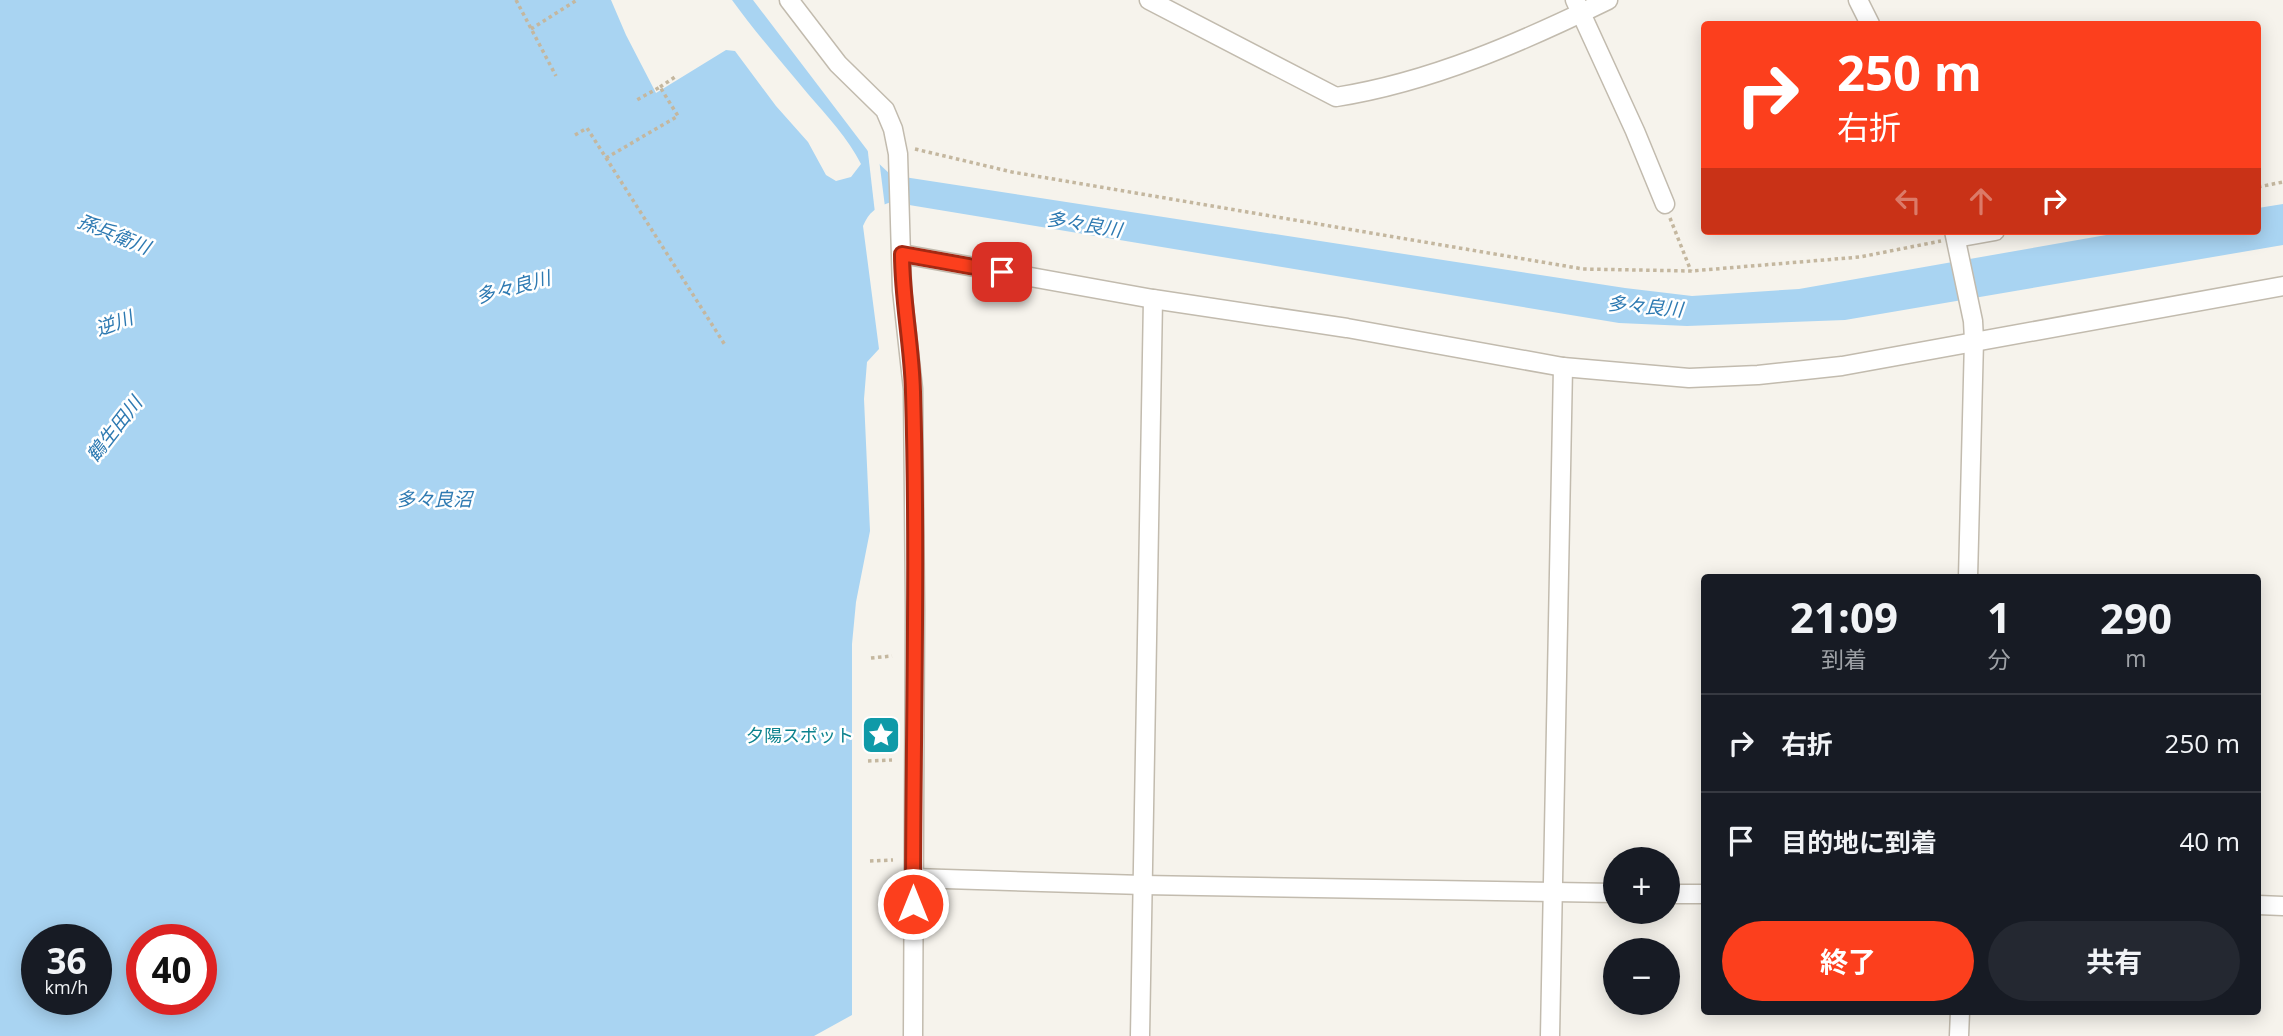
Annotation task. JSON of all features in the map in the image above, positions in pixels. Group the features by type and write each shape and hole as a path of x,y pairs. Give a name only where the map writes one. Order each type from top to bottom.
{"street":[{"path":"789,0 838,64 885,110 897,149 902,290 913,389 913,1036"},
{"path":"1149,0 1336,97 1364,93 1430,74 1500,49 1578,6 1608,0"},
{"path":"1858,0 1868,21"},
{"path":"1578,6 1665,204"},
{"path":"1968,574 1974,340 1973,321 1956,239 1976,235"},
{"path":"902,254 1563,367 1689,378 1758,375 1842,366 2283,286"},
{"path":"1140,1036 1153,299"},
{"path":"1550,1036 1563,367"},
{"path":"913,878 1603,893"},
{"path":"1680,894 1701,894"},
{"path":"2261,905 2283,906"},
{"path":"1959,1015 1959,1036"}],"path":[{"path":"516,0 556,76"},
{"path":"531,29 576,0"},
{"path":"635,101 675,78"},
{"path":"606,158 678,116 660,87"},
{"path":"575,135 587,128 725,345"},
{"path":"897,149 1012,172 1583,269 1691,271 1860,257 1956,239"},
{"path":"2261,186 2283,182"},
{"path":"1665,204 1691,271"},
{"path":"871,658 892,656"},
{"path":"868,761 892,760"},
{"path":"870,861 893,860"}],"water":[{"name":"多々良沼","path":"0,0 611,0 656,93 726,50 735,51 776,106 808,142 826,175 836,181 851,177 861,164 850,145 732,0 753,0 874,159 891,175 1692,296 1799,289 2106,235 2261,235 2261,208 2283,204 2283,245 1845,320 1687,326 1619,323 891,202 877,208 863,226 879,349 867,362 864,399 870,531 856,602 852,644 852,1015 814,1036 0,1036"}],"pier":[{"path":"867,144 879,159 885,207 875,213"}],"place":[{"name":"夕陽スポット","path":"881,735"}],"route":[{"path":"913,904 913,389 902,290 902,254 1002,272"}],"water label":[{"name":"多々良川","path":"1084,224"},
{"name":"孫兵衛川","path":"114,234"},
{"name":"多々良川","path":"513,287"},
{"name":"多々良川","path":"1645,306"},
{"name":"逆川","path":"114,323"},
{"name":"鶴生田川","path":"114,429"}]}
